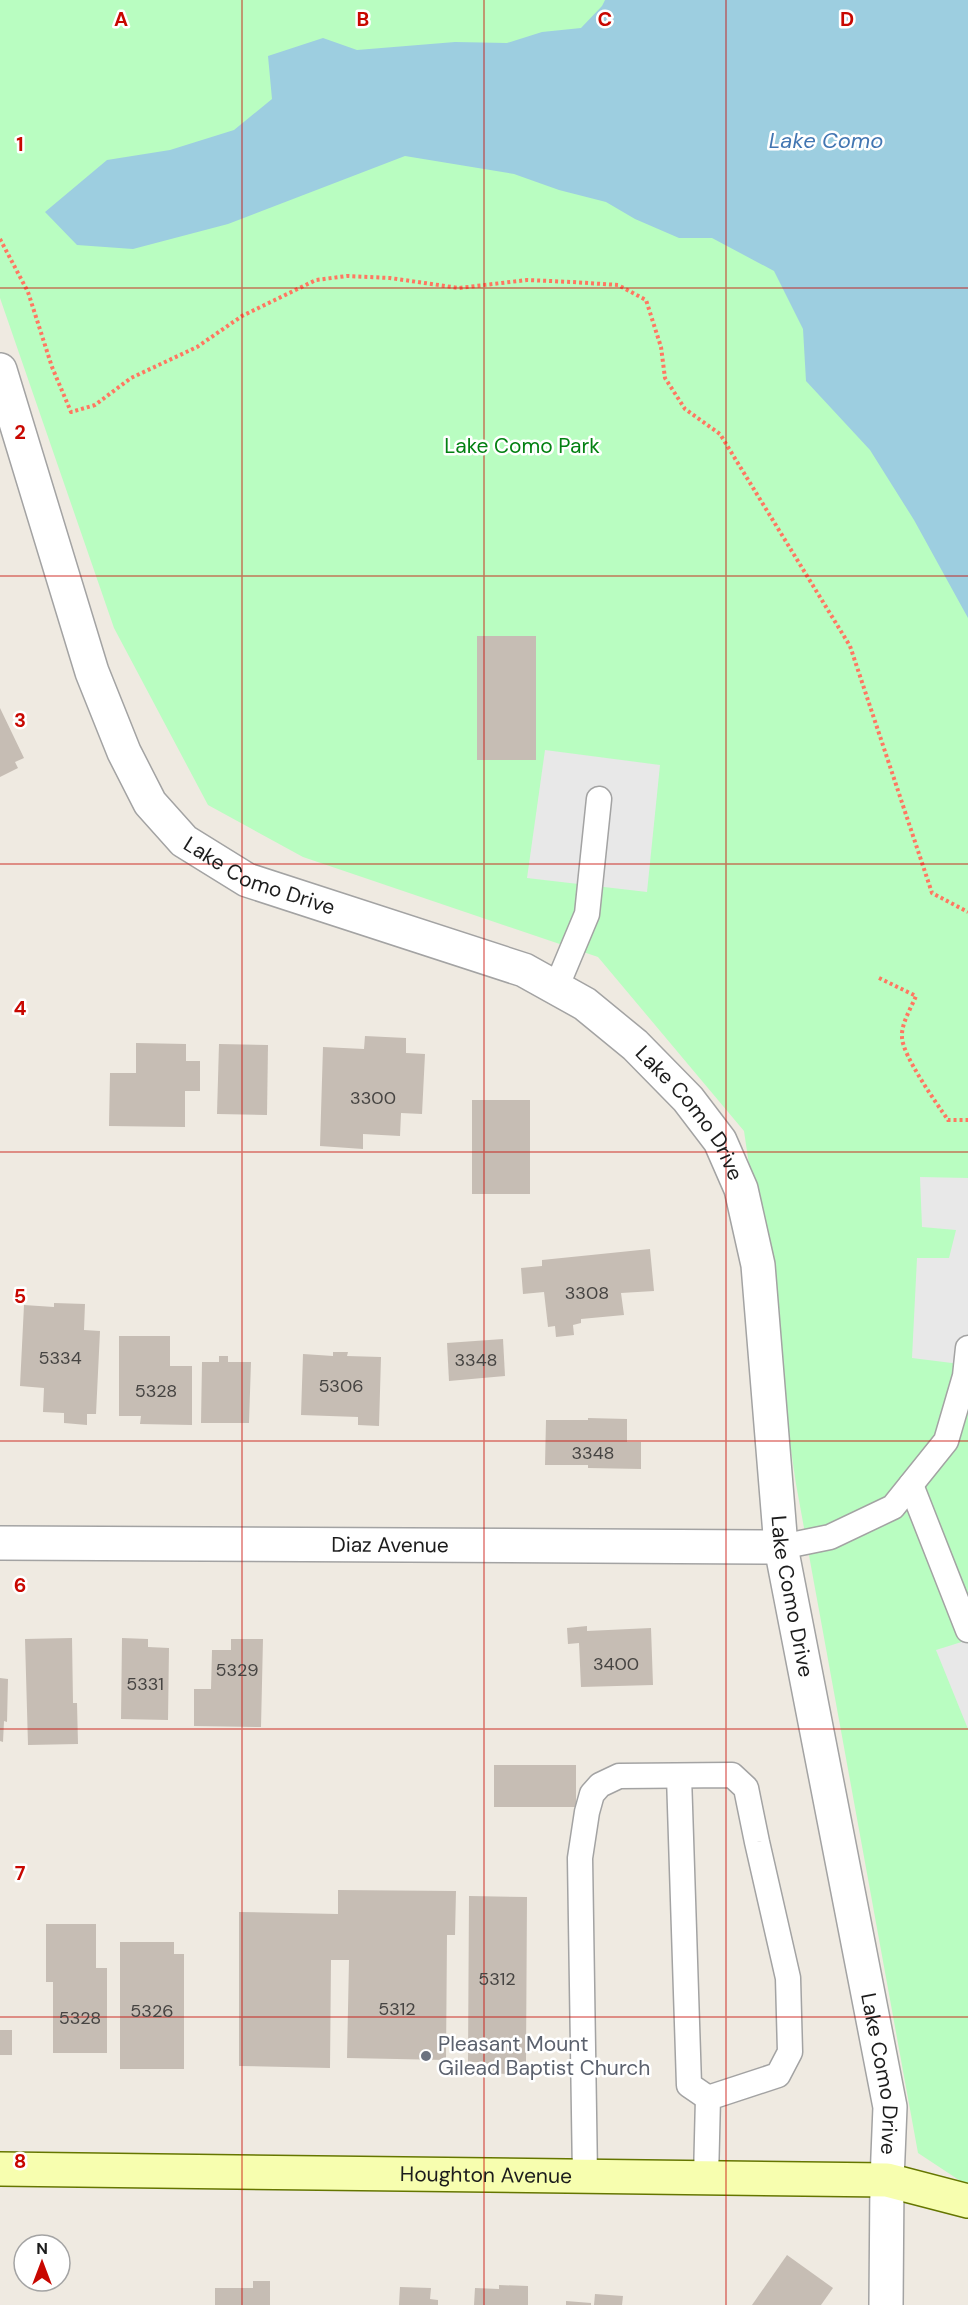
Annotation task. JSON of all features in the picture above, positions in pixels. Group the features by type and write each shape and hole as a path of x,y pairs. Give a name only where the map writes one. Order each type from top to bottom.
{"street":[{"name":"Lake Como Drive","path":"0,370 92,672 124,752 150,803 184,841 247,880 524,970 585,1004 636,1046 688,1099 720,1141 741,1189 758,1265 781,1547 890,2107 886,2305"},
{"name":"Diaz Avenue","path":"0,1543 781,1547"},
{"name":"Houghton Avenue","path":"0,2169 887,2180 968,2201"}],"lane":[{"path":"556,988 587,914 599,799"},
{"path":"781,1547 831,1537 893,1507 946,1441 965,1376 968,1348"},
{"path":"911,1485 968,1630"},
{"path":"585,2176 580,1858 592,1794 600,1785 619,1776 732,1775 746,1788 788,1978 790,2052 778,2075 708,2098"},
{"path":"679,1776 689,2085 708,2098"},
{"path":"706,2178 708,2098"}],"path":[{"path":"0,239 27,292 52,367 71,412 95,405 131,378 197,347 242,316 316,280 347,276 390,278 459,288 527,280 572,282 618,285 646,300 661,347 665,378 685,409 720,434 850,646 933,893 968,912"},
{"path":"879,978 916,996 907,1017 902,1038 911,1060 948,1120 968,1120"}],"green space":[{"name":"Lake Como Park","path":"0,0 968,0 968,2186 918,2153 796,1484 744,1131 598,957 303,857 208,805 114,628 0,298"}],"shaded area":[{"path":"545,750 660,765 647,892 527,878"},
{"path":"920,1177 968,1178 968,1365 912,1358 917,1258 949,1258 956,1230 922,1227"},
{"path":"968,1640 968,1729 936,1650"}],"water":[{"name":"Lake Como","path":"605,0 968,0 968,618 914,520 870,450 806,381 803,329 774,271 712,238 679,238 635,219 606,202 559,190 514,174 405,156 228,224 133,249 77,245 45,212 107,160 170,150 234,130 272,99 268,56 323,38 357,50 455,42 507,43 542,32 581,28"}],"building":[{"path":"477,636 536,636 536,760 477,760"},
{"path":"0,708 24,758 15,762 18,768 0,777"},
{"path":"365,1036 406,1038 406,1053 425,1054 422,1114 401,1113 400,1136 363,1134 363,1149 320,1146 323,1047 364,1049"},
{"path":"136,1043 186,1044 186,1061 200,1061 200,1091 185,1091 185,1127 109,1126 110,1073 136,1073"},
{"path":"219,1044 268,1045 267,1115 217,1114"},
{"path":"472,1100 530,1100 530,1194 472,1194"},
{"path":"650,1249 654,1291 621,1293 624,1315 581,1319 581,1323 573,1325 574,1335 556,1337 555,1326 548,1327 544,1292 523,1294 521,1268 542,1266 542,1260"},
{"path":"54,1303 85,1304 84,1330 100,1331 96,1414 87,1414 87,1425 64,1423 64,1413 43,1412 44,1388 20,1386 24,1305 54,1307"},
{"path":"119,1336 170,1336 170,1366 192,1366 192,1425 140,1424 141,1416 119,1416"},
{"path":"503,1339 505,1376 449,1381 447,1343"},
{"path":"333,1352 348,1352 347,1356 381,1357 379,1426 358,1425 358,1417 301,1415 303,1354 333,1356"},
{"path":"219,1356 228,1356 228,1362 251,1362 249,1423 201,1423 202,1362 219,1362"},
{"path":"588,1418 627,1419 627,1442 641,1442 641,1469 545,1465 546,1420 588,1420"},
{"path":"587,1626 587,1631 651,1628 653,1685 581,1687 579,1643 568,1644 567,1628"},
{"path":"72,1638 73,1703 77,1703 78,1744 28,1745 25,1639"},
{"path":"122,1638 148,1639 148,1647 169,1648 168,1720 121,1719"},
{"path":"231,1639 263,1639 261,1727 194,1726 194,1689 211,1689 212,1650 231,1650"},
{"path":"0,1678 8,1679 7,1722 4,1721 3,1742 0,1741"},
{"path":"494,1765 576,1765 576,1807 494,1807"},
{"path":"338,1890 456,1891 455,1935 447,1935 446,2060 347,2058 349,1960 331,1960 330,2068 239,2066 239,1912 338,1914"},
{"path":"469,1896 527,1897 526,2062 511,2062 511,2074 481,2073 481,2062 468,2062"},
{"path":"46,1924 96,1924 96,1968 107,1968 107,2053 53,2053 53,1982 46,1982"},
{"path":"120,1942 174,1942 174,1954 184,1954 184,2069 120,2069"},
{"path":"0,2030 12,2030 12,2055 0,2055"},
{"path":"787,2255 833,2288 821,2305 752,2305"},
{"path":"253,2281 270,2281 270,2305 215,2305 215,2288 253,2288"},
{"path":"499,2285 528,2286 528,2305 474,2305 475,2288 499,2289"},
{"path":"400,2287 431,2288 430,2299 438,2300 438,2305 399,2305"},
{"path":"595,2294 623,2296 622,2305 594,2305"},
{"path":"566,2301 591,2303 591,2305 566,2305"}],"place":[{"name":"Pleasant Mount Gilead Baptist Church","path":"426,2056"}]}
